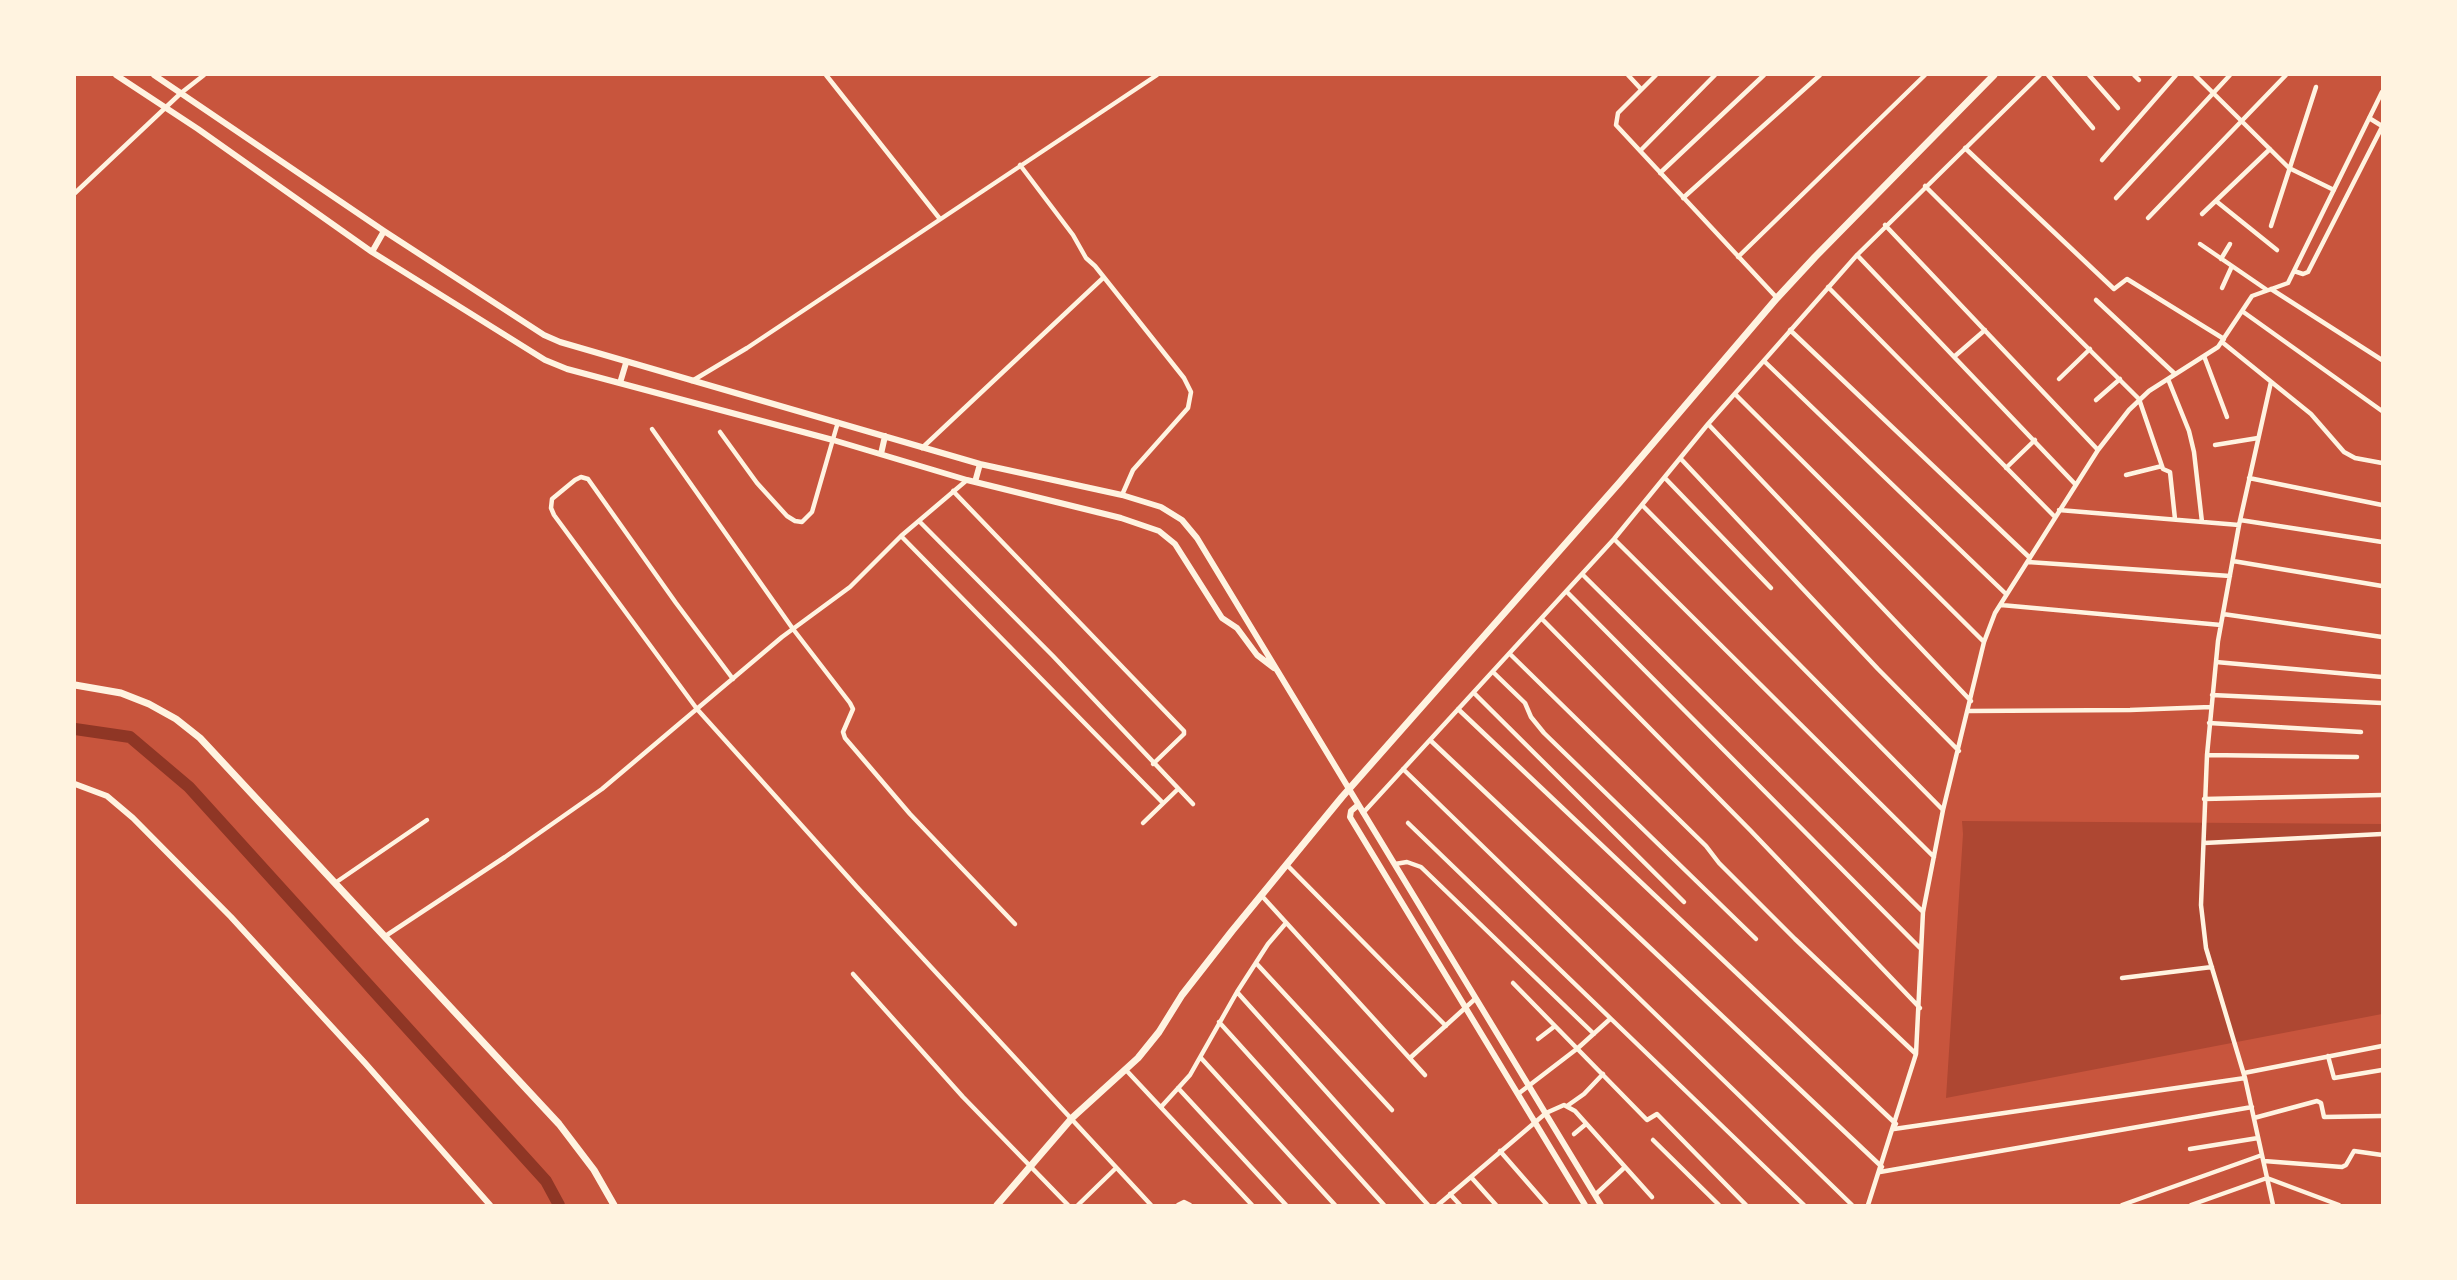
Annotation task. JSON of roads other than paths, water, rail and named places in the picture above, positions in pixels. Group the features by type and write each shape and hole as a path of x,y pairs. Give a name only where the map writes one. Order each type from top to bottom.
{"main road":[{"path":"997,1205 1072,1118 1126,1070 1149,1046 1182,995 1348,789 1620,482 1777,298 1994,75"},
{"path":"75,685 120,693 149,704 184,725 200,738 559,1124 594,1170 614,1205"}],"street":[{"path":"116,75 168,106 372,252 545,360 834,437 967,480"},
{"path":"154,75 179,95 383,233 544,335 625,365 692,381 922,448 978,473 1121,518 1165,535 1179,550 1222,618 1237,628 1257,655 1277,670"},
{"path":"75,193 179,95 204,75"},
{"path":"826,75 940,219"},
{"path":"692,381 747,348 1157,75"},
{"path":"1628,75 1641,90"},
{"path":"1656,75 1618,113 1615,119 1616,125 1777,298"},
{"path":"1640,151 1715,75"},
{"path":"1660,173 1764,75"},
{"path":"1683,198 1820,75"},
{"path":"1738,257 1925,75"},
{"path":"1363,813 1568,592 1708,424 1857,255 2040,75"},
{"path":"2048,75 2093,128"},
{"path":"2089,75 2118,108"},
{"path":"2134,75 2139,80"},
{"path":"2102,160 2176,75"},
{"path":"2195,75 2289,168 2334,190"},
{"path":"2116,198 2230,75"},
{"path":"2148,218 2286,75"},
{"path":"2271,226 2316,87"},
{"path":"1868,1205 1895,1127 1916,1054 1923,912 1983,642 2006,594 2059,510 2098,450 2139,399 2223,341 2253,296 2285,285 2382,92"},
{"path":"2294,271 2303,274 2308,272 2379,125 2369,118"},
{"path":"1965,148 2114,289 2124,279 2127,279 2223,341 2311,414 2344,452 2355,458 2382,463"},
{"path":"2202,214 2270,149"},
{"path":"1020,165 1073,235 1086,258 1095,266 1188,384 1191,392 1188,408 1133,470 1122,495"},
{"path":"1926,186 2139,399 2163,470 2170,472 2175,519"},
{"path":"2216,201 2277,250"},
{"path":"1885,225 2098,450"},
{"path":"372,252 383,233"},
{"path":"2200,244 2382,360"},
{"path":"2221,259 2230,244"},
{"path":"1857,255 2076,485"},
{"path":"2222,288 2232,266"},
{"path":"922,448 1103,278"},
{"path":"1828,287 2055,517"},
{"path":"2096,300 2175,374"},
{"path":"2242,311 2382,411"},
{"path":"1790,330 2029,560 2230,576"},
{"path":"1955,356 1984,330"},
{"path":"2059,379 2090,349"},
{"path":"2204,356 2227,417"},
{"path":"1764,361 2006,594"},
{"path":"621,380 625,365"},
{"path":"2096,400 2120,379"},
{"path":"2168,379 2189,431 2194,452 2202,522"},
{"path":"2271,382 2240,522 2216,662 2209,723 2200,905 2202,927 2244,1075 2273,1205"},
{"path":"1735,394 1983,642"},
{"path":"720,432 757,483 787,516 802,522 812,512 838,423"},
{"path":"1708,424 1971,701"},
{"path":"652,429 853,709 843,732 845,738 910,814 1015,924"},
{"path":"881,452 885,438"},
{"path":"2215,445 2258,438"},
{"path":"2006,468 2035,440"},
{"path":"1681,459 1878,669 1959,751"},
{"path":"2126,475 2162,466"},
{"path":"384,937 602,789 793,628 850,587 901,536 953,491 978,473 1122,495 1161,507 1189,527 1601,1205"},
{"path":"734,679 676,603 588,479 581,477 575,480 552,499 551,508 554,514 697,709 857,887 1151,1205"},
{"path":"1665,478 1771,588"},
{"path":"2249,478 2382,505"},
{"path":"953,491 1184,731 1184,734 1153,764"},
{"path":"1642,505 1944,810"},
{"path":"2059,510 2202,522 2240,522 2382,542"},
{"path":"919,521 1053,656 1193,804"},
{"path":"901,536 1163,803"},
{"path":"1614,539 1934,857"},
{"path":"2233,561 2382,586"},
{"path":"1583,575 1923,912"},
{"path":"1568,592 1921,949"},
{"path":"2001,605 2222,625"},
{"path":"2223,614 2382,637"},
{"path":"1542,619 1742,821 1920,1008"},
{"path":"1510,654 1706,846 1795,939 1916,1054"},
{"path":"2216,662 2382,677"},
{"path":"1493,672 1524,703 1531,717 1544,733 1756,939"},
{"path":"1474,693 1684,902"},
{"path":"2212,695 2382,703"},
{"path":"1969,711 2130,711 2211,707"},
{"path":"1458,709 1895,1127"},
{"path":"2209,723 2361,732"},
{"path":"1430,740 1881,1169"},
{"path":"2207,755 2357,757"},
{"path":"1403,769 1852,1205"},
{"path":"75,784 107,796 121,806 174,859 366,1063 490,1205"},
{"path":"1143,823 1178,789"},
{"path":"2204,799 2382,795"},
{"path":"1358,805 1351,811 1350,817 1585,1205"},
{"path":"335,883 427,820"},
{"path":"1408,823 1803,1205"},
{"path":"2204,843 2382,834"},
{"path":"1395,864 1407,862 1421,867 1594,1034"},
{"path":"1286,864 1446,1026"},
{"path":"1261,896 1425,1075"},
{"path":"1161,1107 1201,1058 1237,992 1286,922"},
{"path":"1256,963 1392,1110"},
{"path":"2122,978 2212,967"},
{"path":"853,974 963,1097 1068,1205"},
{"path":"1513,983 1648,1120 1657,1114 1746,1205"},
{"path":"1237,992 1428,1205"},
{"path":"1410,1058 1475,999"},
{"path":"1518,1094 1578,1048 1610,1019"},
{"path":"1219,1022 1384,1205"},
{"path":"1538,1039 1555,1026"},
{"path":"1895,1127 2244,1075 2382,1046"},
{"path":"2328,1056 2334,1078 2382,1070"},
{"path":"1201,1058 1335,1205"},
{"path":"1126,1070 1252,1205"},
{"path":"1567,1106 1584,1094 1603,1074"},
{"path":"1178,1088 1286,1205"},
{"path":"2254,1118 2317,1101 2321,1103 2324,1117 2382,1116"},
{"path":"1438,1205 1535,1122 1559,1105 1567,1106 1586,1124 1652,1197"},
{"path":"1881,1169 2252,1107"},
{"path":"1574,1134 1586,1124"},
{"path":"2190,1149 2259,1138"},
{"path":"1653,1140 1719,1205"},
{"path":"1500,1151 1547,1205"},
{"path":"2122,1205 2263,1158 2342,1167 2346,1165 2354,1151 2382,1155"},
{"path":"1595,1195 1625,1167"},
{"path":"1077,1205 1116,1168"},
{"path":"1471,1177 1496,1205"},
{"path":"2191,1205 2267,1178 2339,1205"},
{"path":"1450,1194 1460,1205"},
{"path":"1178,1205 1184,1203 1190,1205"}],"waterway":[{"path":"75,729 130,737 189,787 546,1181 559,1205"}]}
